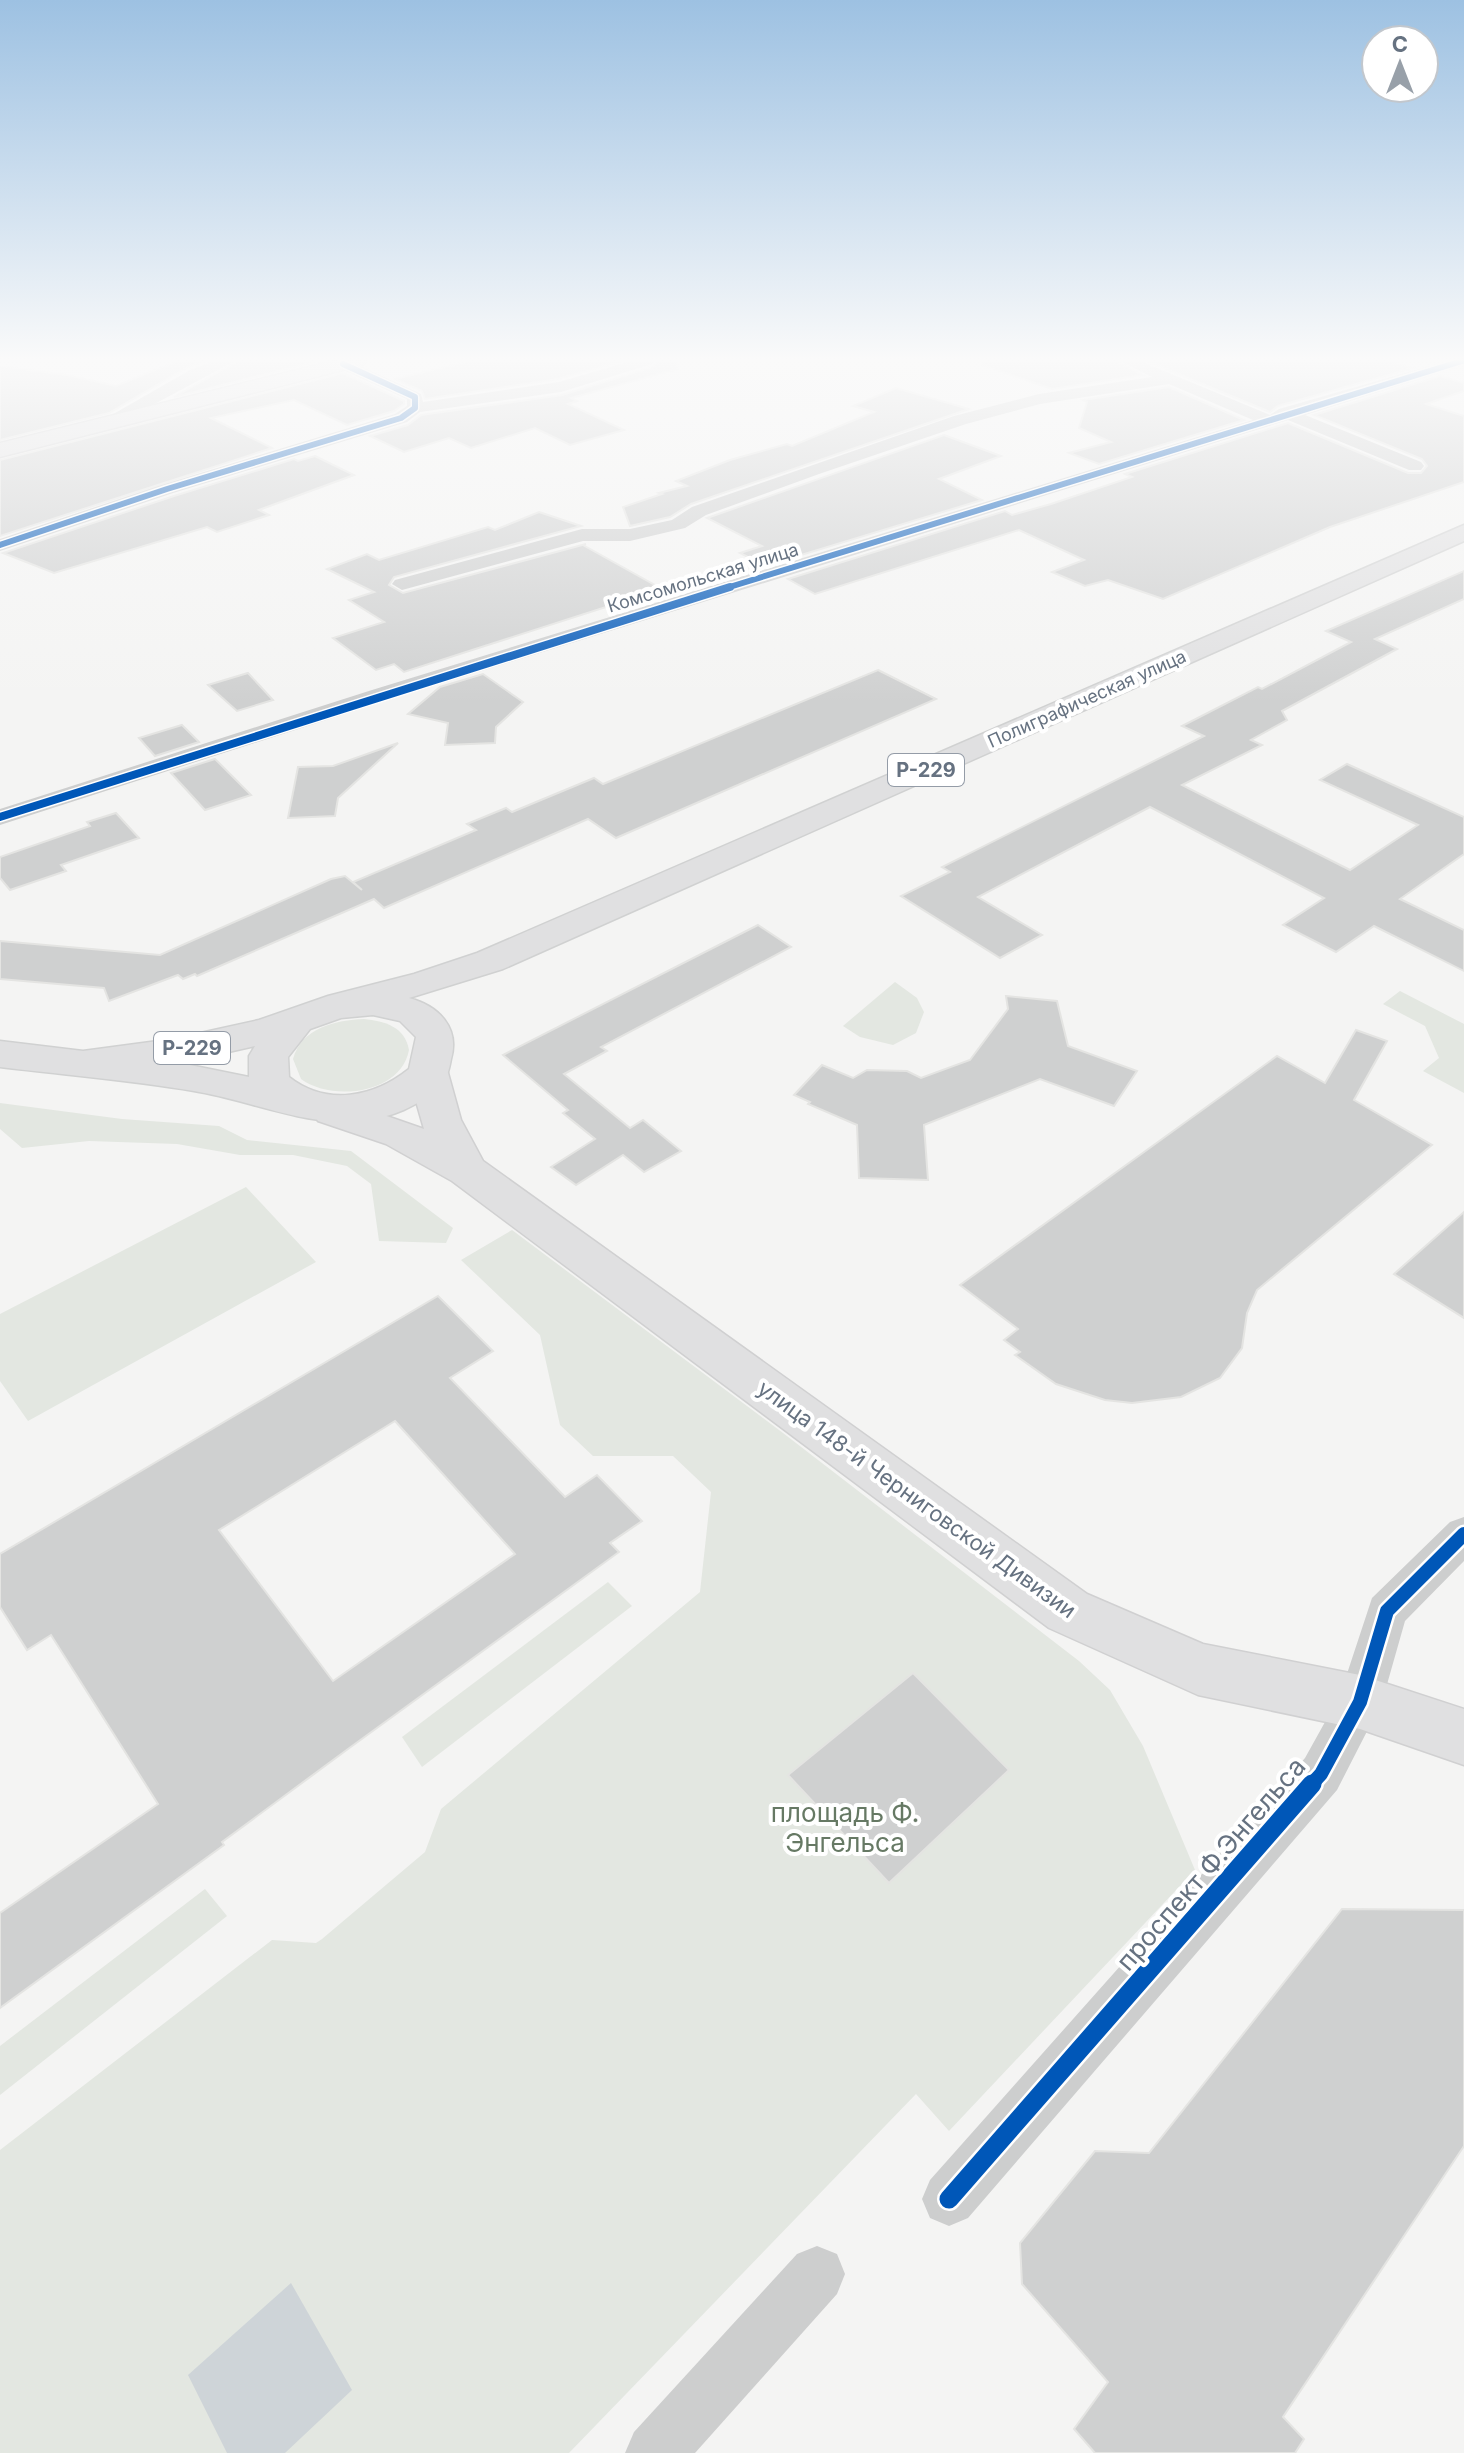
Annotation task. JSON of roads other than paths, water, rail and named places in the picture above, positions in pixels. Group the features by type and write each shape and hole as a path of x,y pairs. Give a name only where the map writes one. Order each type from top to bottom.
{"main road":[{"name":"Полиграфическая улица","path":"87,1063 199,1047 296,1021 341,1004 427,982 490,961 1464,532"},
{"name":"Полиграфическая улица","path":"0,1054 196,1078 286,1098 310,1108 332,1111 363,1108 393,1099 417,1084 456,994 490,961"},
{"name":"Полиграфическая улица","path":"341,1004 384,1003 408,1010 425,1020 432,1054"},
{"name":"Полиграфическая улица","path":"286,1098 269,1080 266,1061 277,1038 296,1021"},
{"name":"улица 148-й Черниговской Дивизии","path":"432,1054 440,1120 467,1171"},
{"name":"улица 148-й Черниговской Дивизии","path":"332,1111 401,1134 467,1171 1068,1611 1198,1669 1360,1702 1464,1737"}],"street":[{"path":"0,545 212,475"},
{"path":"402,584 582,535 630,535 678,524 699,511 798,475"},
{"name":"Комсомольская улица","path":"0,817 1085,475"},
{"name":"проспект Ф.Энгельса","path":"949,2199 1321,1774 1360,1702 1387,1611 1464,1534"},
{"path":"655,2453 817,2274"}],"park label":[{"name":"площадь Ф. Энгельса","path":"845,1828"}]}
